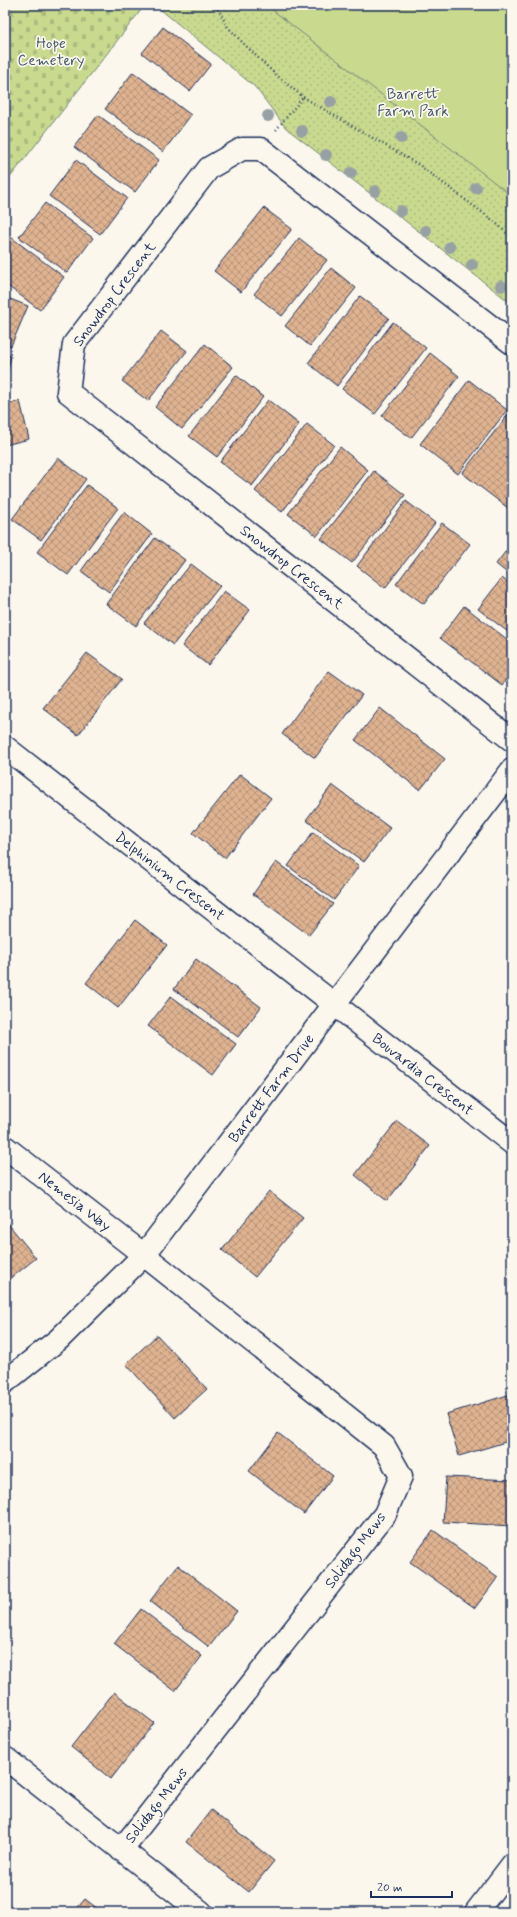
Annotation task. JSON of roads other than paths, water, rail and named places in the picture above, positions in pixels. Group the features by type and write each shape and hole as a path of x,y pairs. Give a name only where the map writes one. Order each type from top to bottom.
{"street":[{"name":"Snowdrop Crescent","path":"512,343 261,149 242,149 209,168 74,344 68,392 512,740"},
{"name":"Delphinium Crescent","path":"5,747 334,1004"},
{"name":"Barrett Farm Drive","path":"5,1382 59,1339 144,1255 512,770"},
{"name":"Bouvardia Crescent","path":"334,1004 512,1143"},
{"name":"Nemesia Way","path":"5,1147 144,1255"},
{"name":"Solidago Mews","path":"121,1850 385,1514 401,1476 384,1446 144,1255"},
{"path":"5,1758 201,1912"},
{"path":"476,1912 512,1865"}],"park label":[{"name":"Hope Cemetery","path":"51,52"},
{"name":"Barrett Farm Park","path":"413,102"}]}
